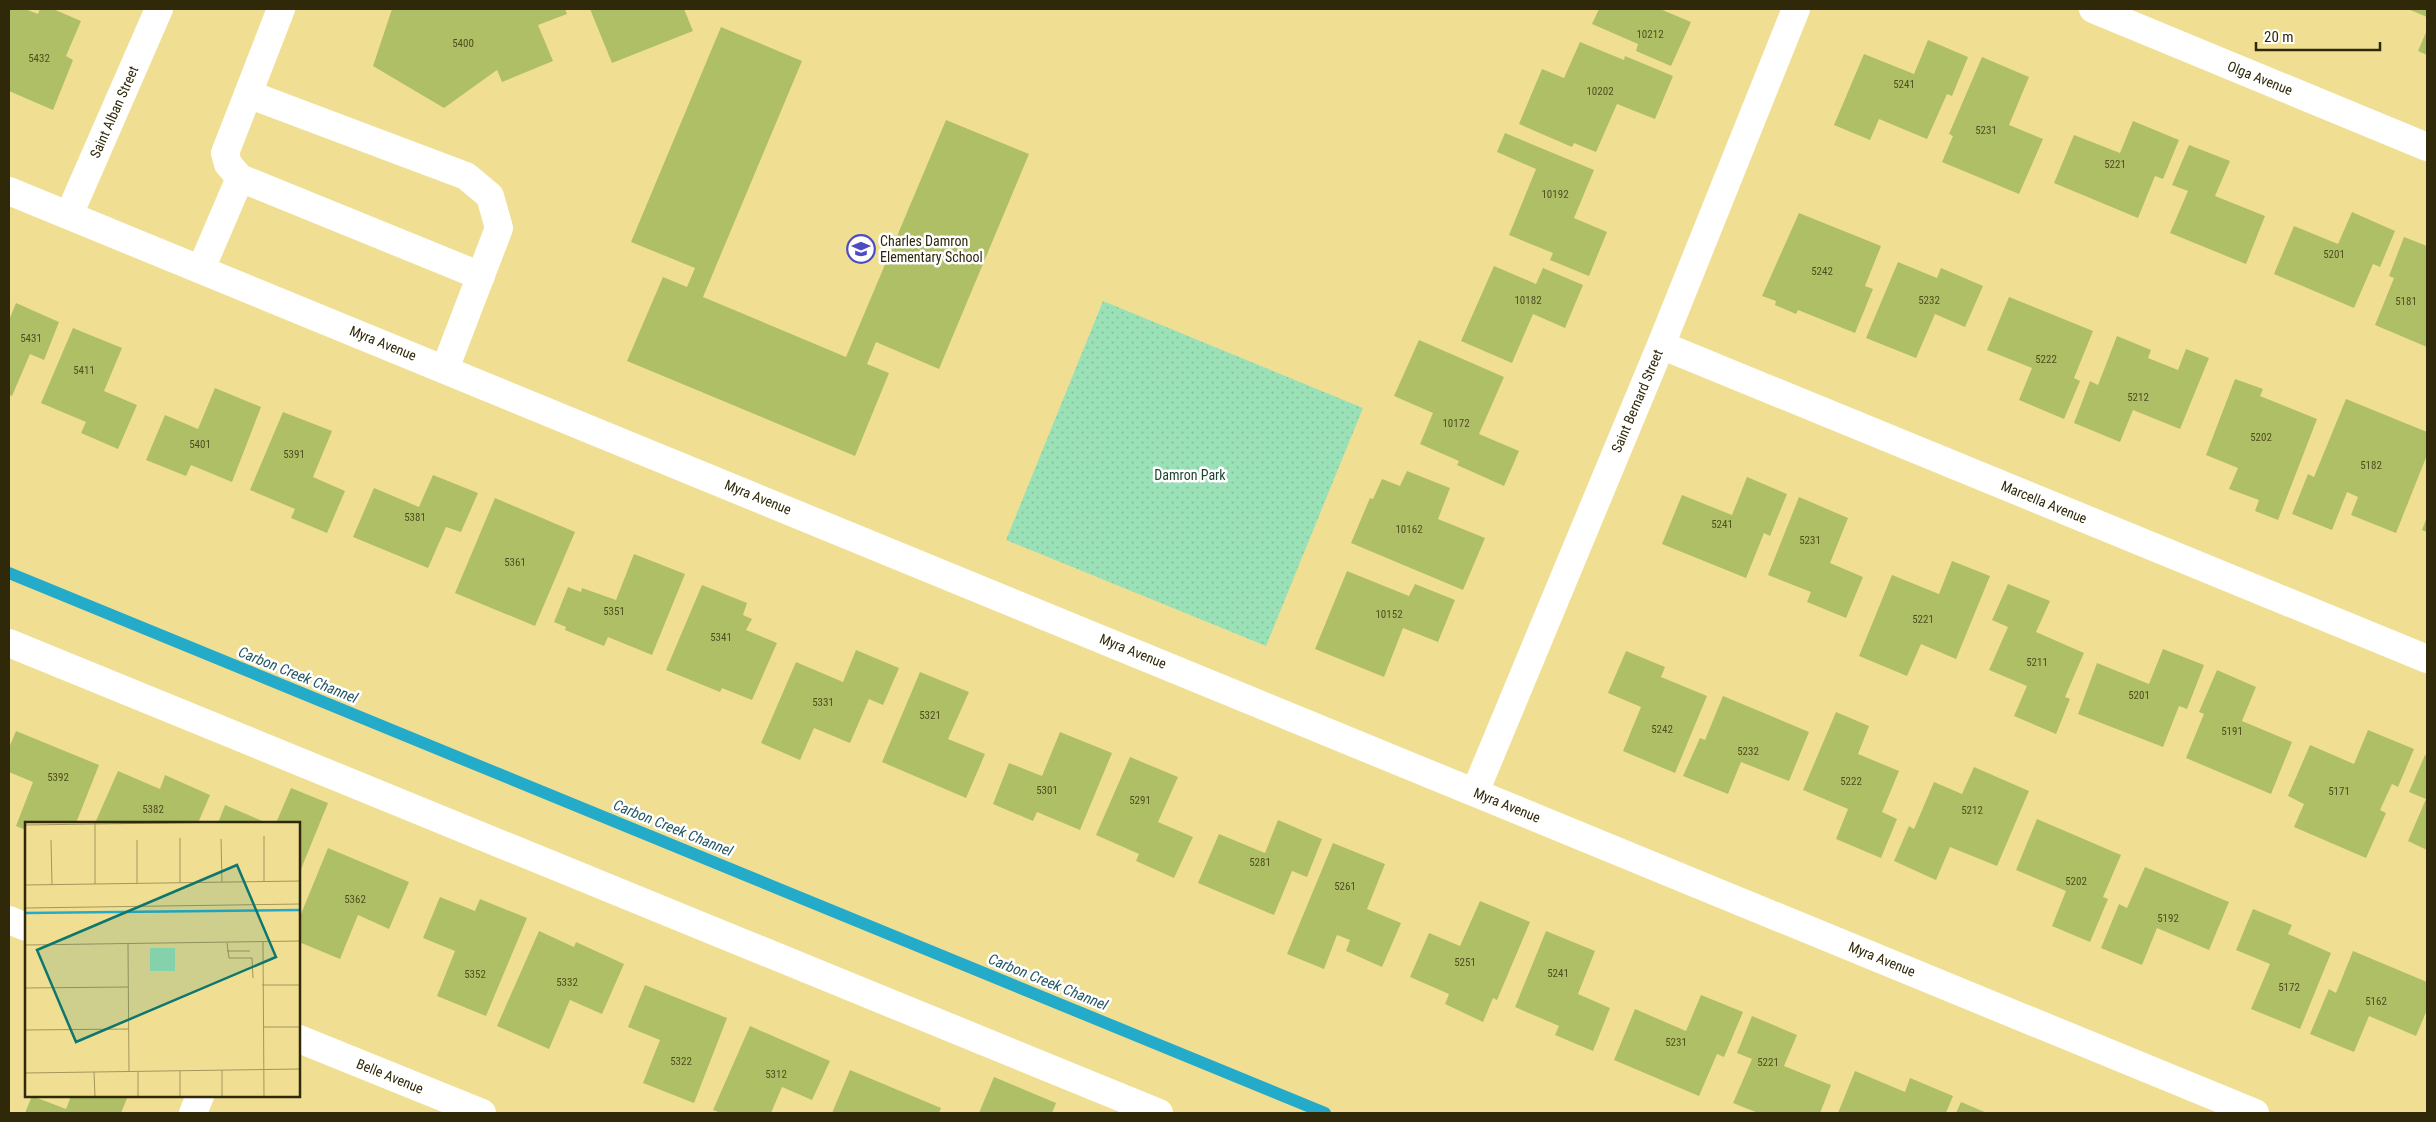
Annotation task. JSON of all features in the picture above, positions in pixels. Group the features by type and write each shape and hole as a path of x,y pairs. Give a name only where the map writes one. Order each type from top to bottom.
{"street":[{"name":"Saint Alban Street","path":"69,215 159,9"},
{"path":"281,9 224,153 228,164 240,178 481,276"},
{"name":"Saint Bernard Street","path":"1475,792 1661,345 1796,9"},
{"name":"Olga Avenue","path":"2093,9 2427,147"},
{"path":"248,94 466,176 490,196 499,228 445,368"},
{"path":"201,269 240,178"},
{"name":"Myra Avenue","path":"9,191 445,368 2255,1113"},
{"name":"Marcella Avenue","path":"1661,345 2427,659"},
{"path":"9,644 1159,1113"},
{"path":"9,920 25,927"},
{"name":"Belle Avenue","path":"300,1039 482,1113"},
{"path":"193,1113 200,1097"}],"green space":[{"name":"Damron Park","path":"1103,301 1363,408 1266,646 1006,540"}],"building":[{"path":"9,9 25,9 38,14 40,9 53,9 81,21 66,56 73,60 53,110 9,91"},
{"path":"392,9 565,9 567,14 538,25 553,61 502,82 497,70 444,108 373,66"},
{"path":"590,9 684,9 693,31 612,63"},
{"path":"1599,9 1660,9 1691,22 1671,66 1636,51 1638,44 1592,24"},
{"path":"2408,9 2427,9 2427,17"},
{"path":"721,27 802,61 703,297 846,357 946,120 1029,154 939,369 876,342 867,364 889,373 855,456 627,361 663,277 687,287 695,268 631,242"},
{"path":"2427,30 2427,55 2418,51"},
{"path":"1928,40 1968,57 1952,96 1947,94 1927,139 1879,119 1870,140 1834,125 1864,54 1914,74"},
{"path":"1580,42 1624,60 1625,56 1673,76 1655,119 1617,104 1596,152 1574,143 1572,147 1519,124 1542,69 1564,78"},
{"path":"1982,57 2029,77 2009,125 2043,139 2019,194 1942,162 1953,136 1949,134"},
{"path":"2133,121 2179,140 2163,179 2155,176 2138,218 2054,183 2074,135 2120,153"},
{"path":"1505,133 1594,170 1574,218 1607,232 1589,276 1550,260 1553,253 1509,235 1536,169 1497,152"},
{"path":"2189,145 2230,161 2215,196 2265,216 2246,264 2170,233 2188,191 2172,185"},
{"path":"2352,212 2395,231 2380,267 2373,264 2354,308 2274,274 2294,226 2338,244"},
{"path":"1799,213 1881,246 1865,286 1873,289 1855,333 1798,310 1796,314 1775,305 1776,301 1762,296"},
{"path":"2404,237 2427,246 2427,347 2375,325 2394,278 2389,276"},
{"path":"1898,262 1937,278 1941,268 1983,286 1965,327 1935,314 1916,358 1866,338"},
{"path":"1494,266 1536,284 1543,268 1583,285 1565,328 1533,314 1512,363 1461,341"},
{"path":"2009,297 2093,331 2074,378 2080,381 2064,419 2019,400 2032,368 1987,350"},
{"path":"16,303 59,322 44,360 30,354 12,396 9,395 9,320"},
{"path":"73,328 122,348 104,391 137,405 118,449 81,433 86,422 41,403"},
{"path":"2117,336 2151,350 2148,358 2178,370 2186,349 2209,358 2180,429 2133,410 2120,442 2074,423 2090,381 2098,385"},
{"path":"1419,340 1504,377 1479,434 1519,451 1504,486 1457,465 1459,461 1420,444 1433,413 1394,396"},
{"path":"2235,379 2263,389 2260,396 2317,419 2278,520 2255,511 2259,500 2229,489 2238,468 2206,455"},
{"path":"215,388 261,407 232,482 191,465 186,476 146,460 165,415 198,429"},
{"path":"2346,399 2427,432 2427,455 2396,533 2351,515 2358,497 2347,492 2332,530 2292,514 2308,474 2314,477"},
{"path":"283,412 332,431 313,477 345,491 327,533 291,518 295,509 250,490"},
{"path":"1407,471 1450,488 1438,519 1485,538 1463,590 1351,543 1370,498 1373,499 1382,479 1400,486"},
{"path":"433,475 478,493 461,532 446,527 428,568 353,537 374,488 419,507"},
{"path":"1747,477 1787,494 1770,536 1764,533 1746,578 1662,544 1682,495 1732,515"},
{"path":"1799,497 1848,518 1830,563 1863,577 1846,618 1807,602 1811,592 1768,575"},
{"path":"495,498 575,532 535,626 455,593"},
{"path":"2427,517 2427,532 2422,530"},
{"path":"634,554 685,574 652,655 608,637 604,646 565,630 566,627 554,622 568,587 581,592 582,588 616,600"},
{"path":"1952,561 1990,576 1956,659 1921,644 1907,676 1859,656 1892,575 1939,594"},
{"path":"1347,571 1409,596 1415,584 1455,600 1438,642 1403,628 1384,677 1315,649"},
{"path":"2008,584 2050,601 2036,632 2084,653 2065,697 2070,699 2056,734 2014,716 2027,686 1989,670 2008,627 1992,620"},
{"path":"702,585 747,603 743,615 752,619 746,630 777,643 752,700 722,688 720,692 666,670"},
{"path":"2163,649 2204,665 2187,709 2179,706 2163,747 2078,714 2097,663 2149,684"},
{"path":"856,650 899,668 883,705 869,699 850,743 814,728 800,760 761,743 796,662 843,682"},
{"path":"1626,651 1665,667 1661,677 1707,696 1675,773 1623,751 1641,707 1608,693"},
{"path":"2217,670 2256,687 2242,721 2292,742 2271,794 2186,758 2204,714 2199,712"},
{"path":"920,672 969,692 948,739 985,754 966,798 882,762"},
{"path":"1723,696 1809,732 1789,781 1741,762 1728,794 1683,776 1700,738 1705,740"},
{"path":"1836,712 1869,726 1858,754 1899,771 1882,812 1897,819 1881,858 1836,839 1848,809 1803,790"},
{"path":"2368,730 2414,749 2398,787 2392,784 2380,810 2386,813 2366,858 2294,827 2304,804 2288,796 2310,745 2354,764"},
{"path":"16,731 99,765 76,822 25,822 25,830 16,826 33,782 9,772 9,748"},
{"path":"1060,732 1112,753 1080,830 1037,812 1033,821 993,804 1009,763 1042,776"},
{"path":"2425,755 2427,756 2427,850 2408,841 2426,799 2409,792"},
{"path":"1130,757 1178,777 1158,822 1193,837 1174,878 1136,861 1139,854 1096,835"},
{"path":"1974,767 2029,791 1997,866 1950,847 1936,880 1894,861 1909,826 1914,829 1934,782 1962,794"},
{"path":"118,771 160,789 165,775 210,795 198,822 95,822"},
{"path":"291,788 328,803 300,872 300,822 276,822"},
{"path":"225,805 265,822 218,822"},
{"path":"2037,819 2121,855 2103,897 2108,899 2090,942 2052,926 2066,891 2016,870"},
{"path":"1278,820 1322,839 1307,877 1292,871 1274,915 1198,883 1219,834 1265,853"},
{"path":"1333,843 1385,864 1367,909 1401,923 1382,967 1346,951 1350,940 1337,935 1324,969 1287,954"},
{"path":"328,848 409,882 389,929 358,915 340,959 300,942 300,917"},
{"path":"2145,867 2229,902 2209,950 2157,928 2142,965 2101,948 2119,904 2127,908"},
{"path":"440,897 475,911 480,899 527,918 486,1016 437,996 455,951 423,938"},
{"path":"1480,901 1530,922 1497,1000 1493,998 1483,1022 1445,1004 1449,994 1410,977 1429,933 1460,946"},
{"path":"2253,909 2292,925 2288,934 2331,953 2300,1029 2251,1009 2270,964 2236,950"},
{"path":"539,931 574,947 576,942 624,964 602,1014 570,1000 549,1049 497,1026"},
{"path":"1546,931 1595,951 1578,994 1610,1008 1593,1051 1555,1035 1559,1026 1515,1007"},
{"path":"2353,951 2427,982 2427,1010 2416,1036 2369,1016 2354,1052 2310,1034 2329,989 2336,993"},
{"path":"645,985 727,1018 694,1103 643,1083 660,1040 628,1027"},
{"path":"1701,995 1743,1012 1724,1057 1717,1054 1699,1096 1614,1060 1635,1009 1686,1031"},
{"path":"1752,1016 1797,1035 1784,1066 1831,1085 1820,1113 1758,1113 1733,1103 1752,1059 1737,1053"},
{"path":"750,1026 830,1061 812,1100 782,1087 771,1113 721,1113 713,1110"},
{"path":"850,1070 941,1108 939,1113 832,1113"},
{"path":"1855,1071 1905,1092 1910,1078 1953,1096 1946,1113 1838,1113"},
{"path":"994,1077 1056,1103 1052,1113 979,1113"},
{"path":"32,1097 66,1109 71,1097 128,1097 121,1113 25,1113"},
{"path":"1961,1102 1987,1113 1956,1113"}],"waterway":[{"name":"Carbon Creek Channel","path":"9,573 1325,1113"}],"place":[{"name":"Charles Damron Elementary School","path":"861,249"}]}
